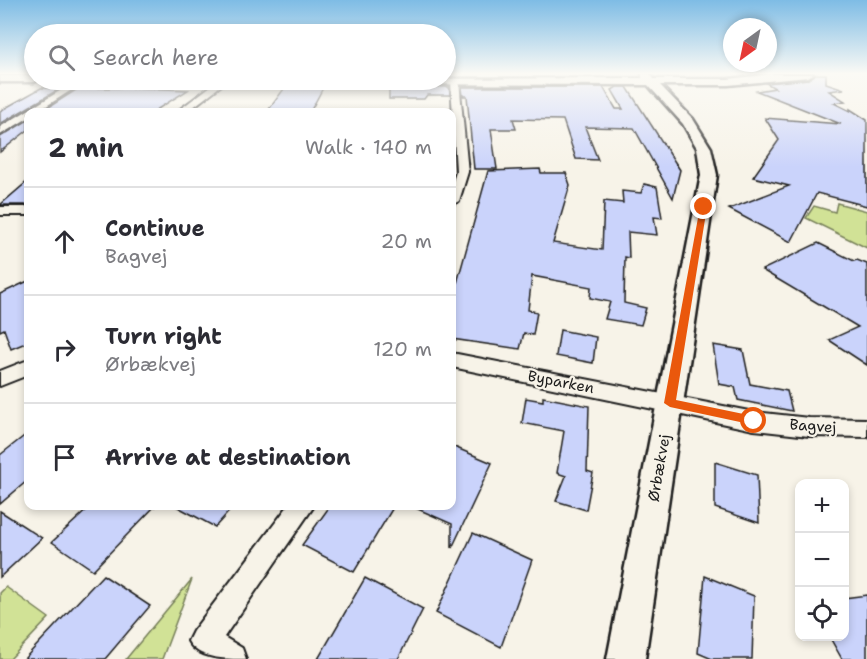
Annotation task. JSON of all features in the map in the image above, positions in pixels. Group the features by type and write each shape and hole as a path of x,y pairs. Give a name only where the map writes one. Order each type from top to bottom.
{"street":[{"name":"Ørbækvej","path":"626,659 709,175 704,148 688,122 672,105"},
{"path":"0,132 24,117"},
{"path":"456,140 462,172 456,189"},
{"path":"0,211 24,211"},
{"name":"Byparken","path":"456,361 670,403"},
{"path":"0,379 24,370"},
{"name":"Bagvej","path":"670,403 754,421 809,427 859,428"},
{"path":"231,659 203,641 299,510"}],"green space":[{"path":"837,203 867,211 867,248 806,218 814,206 835,212"},
{"path":"192,579 162,659 126,659"},
{"path":"6,587 49,618 10,659 0,659 0,593"}],"building":[{"path":"11,105 33,105 0,124 0,111"},
{"path":"52,105 165,105 159,108 47,108"},
{"path":"272,105 314,105 312,108 270,108"},
{"path":"468,105 613,105 616,109 623,109 621,105 638,105 680,170 673,198 634,128 585,127 598,160 576,159 563,120 513,119 516,129 491,129 497,169 474,169"},
{"path":"792,105 838,105 850,111 850,109 867,120 867,206 817,193 791,242 729,209 789,186 753,177 779,140 765,118 841,124"},
{"path":"24,122 24,133 0,152 0,137"},
{"path":"540,169 541,173 566,173 570,185 553,243 602,250 604,201 623,203 622,191 641,193 644,184 657,187 662,218 654,217 657,235 628,232 629,258 625,257 624,303 646,308 641,325 605,319 610,302 590,298 591,287 532,276 528,310 537,312 533,335 524,333 520,349 456,340 456,287 488,171"},
{"path":"24,184 24,205 0,205"},
{"path":"818,243 854,261 867,264 867,365 829,340 858,327 762,270"},
{"path":"24,283 24,344 11,349 4,329 0,331 0,294"},
{"path":"560,330 596,337 593,363 556,356"},
{"path":"713,345 743,350 750,384 787,391 792,411 738,400 735,387 719,384"},
{"path":"543,397 589,406 587,471 593,473 586,510 556,501 566,476 557,473 564,431 522,423 526,398 543,401"},
{"path":"24,436 24,483 0,504 0,455"},
{"path":"456,448 492,463 452,548 452,524 420,510 456,510"},
{"path":"715,462 757,475 759,523 715,508"},
{"path":"87,510 151,510 93,570 52,542"},
{"path":"183,510 230,510 215,527"},
{"path":"327,510 392,510 354,572 302,545"},
{"path":"0,511 42,538 0,577"},
{"path":"473,533 532,560 501,647 436,613"},
{"path":"103,575 150,606 105,659 24,659"},
{"path":"705,576 754,596 752,659 712,659 698,653"},
{"path":"365,578 423,609 398,659 318,659"},
{"path":"867,595 867,659 842,659 832,641 849,641 849,597"}],"route":[{"path":"704,207 670,403 754,421"}]}
